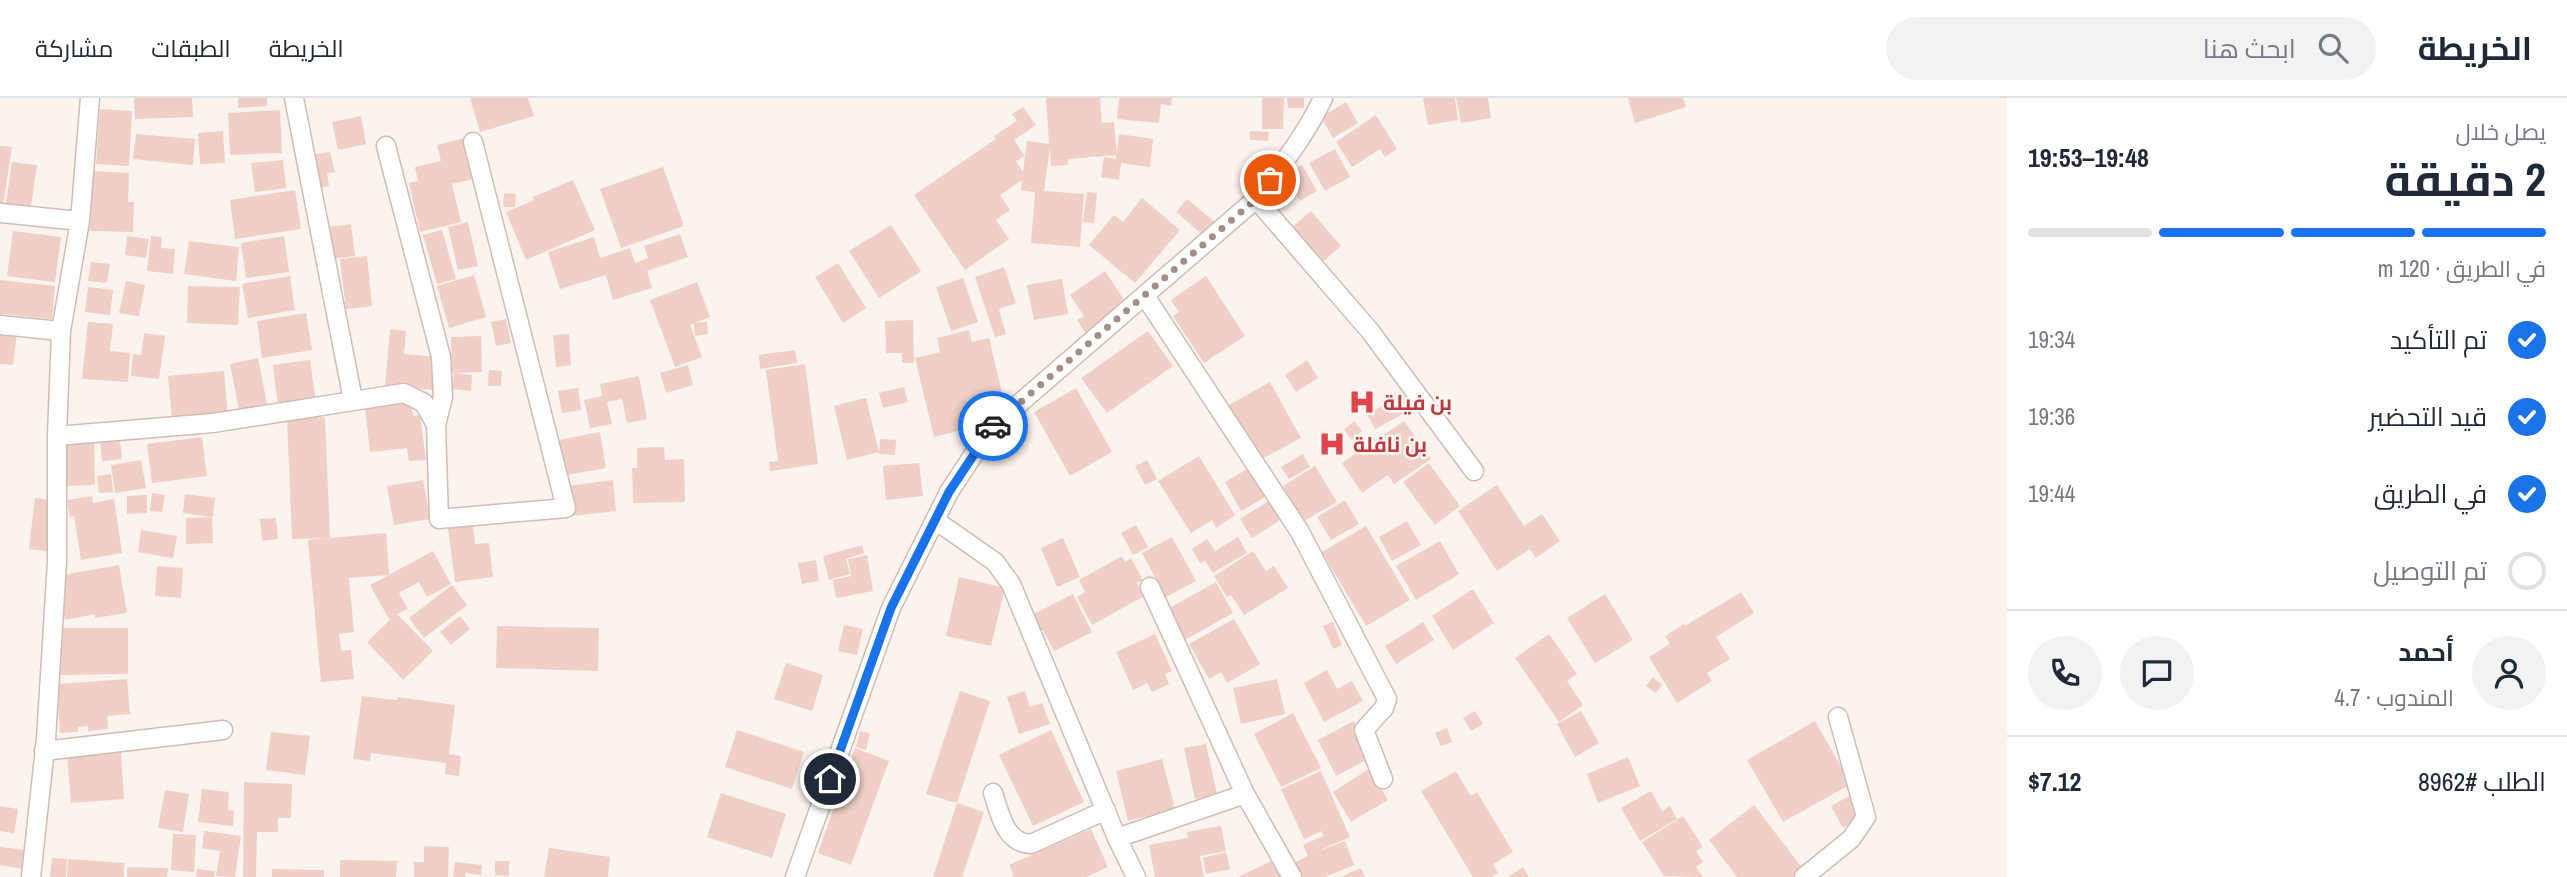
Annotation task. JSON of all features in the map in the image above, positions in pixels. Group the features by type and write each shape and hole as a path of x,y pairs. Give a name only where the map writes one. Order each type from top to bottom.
{"street":[{"path":"31,877 44,751 57,562 57,436 61,331 80,221 90,98"},
{"path":"294,98 353,400"},
{"path":"795,877 891,608 949,492 990,428 1256,199 1284,162 1323,98"},
{"path":"386,146 441,357 443,397 436,425 439,519 566,508 473,142"},
{"path":"1256,199 1370,331 1474,471"},
{"path":"0,213 80,221"},
{"path":"1145,296 1300,532 1387,699 1384,708 1364,730 1383,779"},
{"path":"0,325 61,331"},
{"path":"57,436 213,423 404,393 424,403 436,425"},
{"path":"935,520 995,562 1011,584 1117,838 1136,877"},
{"path":"1150,587 1245,794 1292,877"},
{"path":"1804,877 1851,839 1866,817 1838,717"},
{"path":"44,751 223,730"},
{"path":"993,793 1006,830 1013,839 1022,844 1031,844 1106,810"},
{"path":"1117,838 1245,794"}],"building":[{"path":"134,98 192,98 193,117 135,119"},
{"path":"238,98 267,98 267,106 238,108"},
{"path":"470,98 528,98 534,116 480,132"},
{"path":"1046,98 1100,98 1102,123 1114,122 1117,154 1119,134 1153,139 1150,167 1121,163 1119,180 1101,177 1104,157 1116,159 1116,155 1068,159 1068,165 1051,166 1050,147 1044,191 1084,194 1080,247 1031,243 1035,192 1021,190 1022,180 1000,195 1010,210 996,220 1009,239 965,270 914,195 996,139 994,136 1017,121 1012,114 1023,107 1036,125 1014,140 1025,156 1016,161 1023,172 1027,141 1049,144"},
{"path":"1119,98 1172,98 1171,106 1161,104 1159,123 1117,119"},
{"path":"1262,98 1284,98 1283,129 1262,129"},
{"path":"1287,98 1304,98 1304,108 1288,108"},
{"path":"1423,98 1455,98 1458,120 1428,125"},
{"path":"1456,98 1488,98 1491,118 1461,123"},
{"path":"1628,98 1683,98 1686,107 1635,123"},
{"path":"1346,102 1358,123 1333,138 1321,117"},
{"path":"100,109 132,111 129,166 96,164"},
{"path":"280,110 282,153 230,155 228,113"},
{"path":"1376,115 1397,149 1385,157 1380,149 1352,167 1336,142"},
{"path":"361,116 366,144 338,150 332,122"},
{"path":"223,131 225,163 200,164 198,133"},
{"path":"1250,131 1269,132 1268,141 1250,140"},
{"path":"136,134 195,139 193,165 133,159"},
{"path":"464,138 474,179 452,184 461,222 420,232 409,183 418,181 415,167 441,161 437,145"},
{"path":"0,146 12,147 2,212 0,212"},
{"path":"1335,149 1350,177 1325,191 1309,163"},
{"path":"330,152 335,172 327,173 329,186 318,188 312,155"},
{"path":"283,160 286,188 255,192 251,163"},
{"path":"12,162 37,165 30,213 5,209"},
{"path":"1302,165 1317,191 1300,201 1284,175"},
{"path":"663,167 684,226 621,248 600,189"},
{"path":"93,171 129,173 128,202 134,202 133,232 90,231"},
{"path":"573,180 595,230 526,260 506,212"},
{"path":"295,190 301,229 235,239 230,200"},
{"path":"1087,192 1097,193 1094,223 1083,222"},
{"path":"504,193 516,194 515,207 503,207"},
{"path":"1142,198 1180,230 1135,283 1089,245 1114,215 1123,222"},
{"path":"1187,199 1215,222 1204,236 1176,212"},
{"path":"1311,211 1341,246 1319,265 1289,230"},
{"path":"468,222 478,266 458,270 448,227"},
{"path":"351,224 355,256 332,259 328,227"},
{"path":"891,225 921,271 879,298 849,251"},
{"path":"442,230 456,279 437,284 423,235"},
{"path":"13,231 61,237 55,282 7,276"},
{"path":"680,234 688,257 647,271 652,288 613,300 606,275 560,289 548,252 594,237 600,258 630,248 635,263 648,258 644,246"},
{"path":"127,236 149,239 146,258 125,255"},
{"path":"151,236 162,237 161,248 175,249 173,274 147,271"},
{"path":"284,236 289,272 246,278 241,243"},
{"path":"189,241 239,247 236,281 184,274"},
{"path":"367,256 372,306 346,309 340,259"},
{"path":"91,262 110,264 107,283 88,281"},
{"path":"838,263 866,308 843,323 815,277"},
{"path":"1004,267 1016,303 999,309 1006,334 995,337 975,277"},
{"path":"1105,271 1128,306 1086,334 1077,320 1084,316 1070,295"},
{"path":"474,275 486,317 449,328 437,286"},
{"path":"290,276 295,310 248,318 242,284"},
{"path":"1206,276 1245,336 1204,363 1173,316 1179,312 1171,300"},
{"path":"963,278 978,322 951,331 936,287"},
{"path":"1062,279 1068,314 1034,320 1027,285"},
{"path":"0,280 55,286 52,319 0,314"},
{"path":"126,281 145,285 139,316 119,313"},
{"path":"697,282 710,317 690,325 702,357 675,367 650,300"},
{"path":"188,286 240,287 238,325 187,323"},
{"path":"88,287 113,290 110,315 85,312"},
{"path":"306,313 312,350 262,358 257,321"},
{"path":"506,319 511,343 496,346 491,322"},
{"path":"913,320 914,363 902,363 902,353 886,353 885,321"},
{"path":"88,322 113,324 110,351 130,353 128,382 82,379"},
{"path":"707,322 708,334 695,336 694,323"},
{"path":"390,329 406,331 404,354 436,357 433,390 385,386"},
{"path":"969,330 972,342 989,338 1003,397 966,429 934,437 915,358 940,352 937,338"},
{"path":"0,331 17,333 13,365 0,364"},
{"path":"1148,331 1173,366 1107,413 1081,378"},
{"path":"144,333 165,336 159,379 131,376 133,354 141,355"},
{"path":"569,334 571,365 556,367 553,335"},
{"path":"481,336 482,372 452,373 451,337"},
{"path":"795,350 797,363 760,369 759,355"},
{"path":"258,358 267,404 239,410 230,364"},
{"path":"310,360 316,402 278,406 273,365"},
{"path":"1307,360 1318,378 1296,392 1285,375"},
{"path":"805,364 818,464 770,471 769,462 778,461 766,370"},
{"path":"688,365 693,385 666,393 660,373"},
{"path":"489,370 502,371 501,386 488,386"},
{"path":"224,371 228,416 172,421 168,376"},
{"path":"454,373 472,375 471,391 452,389"},
{"path":"639,376 647,419 627,423 622,399 607,402 612,424 590,428 584,400 602,396 600,384"},
{"path":"1270,382 1301,438 1260,460 1229,405"},
{"path":"904,387 908,402 883,408 879,393"},
{"path":"578,388 581,410 562,413 558,391"},
{"path":"1076,388 1112,452 1070,476 1034,412"},
{"path":"1408,392 1416,407 1375,429 1367,414"},
{"path":"866,398 879,452 847,460 834,406"},
{"path":"411,402 413,416 420,415 426,460 409,461 407,448 370,452 365,408"},
{"path":"325,417 330,538 386,533 389,575 349,578 354,632 339,634 341,651 351,650 354,679 321,682 308,540 326,538 292,539 287,418"},
{"path":"1354,421 1362,431 1352,440 1344,430"},
{"path":"1404,421 1431,459 1394,484 1388,475 1362,493 1342,463"},
{"path":"600,432 606,468 561,476 554,441"},
{"path":"202,437 207,476 152,483 147,444"},
{"path":"880,439 896,440 895,455 879,454"},
{"path":"94,440 95,485 64,486 63,441"},
{"path":"120,440 122,459 102,461 100,442"},
{"path":"664,447 665,460 684,459 685,502 633,503 632,468 637,468 637,448"},
{"path":"1303,454 1310,467 1289,479 1281,467"},
{"path":"1199,456 1235,515 1216,528 1212,520 1191,533 1158,481"},
{"path":"141,460 146,488 115,493 111,465"},
{"path":"1147,460 1157,479 1145,485 1135,466"},
{"path":"919,463 923,496 886,500 883,466"},
{"path":"1429,463 1460,506 1435,525 1403,482"},
{"path":"1315,466 1337,502 1304,521 1283,486"},
{"path":"1249,468 1265,497 1241,511 1225,482"},
{"path":"111,474 113,492 99,493 97,476"},
{"path":"423,480 430,519 394,525 387,486"},
{"path":"613,480 616,511 572,516 568,486"},
{"path":"1497,485 1524,526 1542,514 1560,541 1536,558 1530,549 1497,571 1458,511"},
{"path":"152,493 165,495 162,512 150,511"},
{"path":"185,494 215,498 213,517 183,513"},
{"path":"147,495 147,513 127,514 127,496"},
{"path":"92,496 93,503 114,499 122,553 81,560 74,516 70,517 67,500"},
{"path":"35,498 52,500 47,551 29,549"},
{"path":"1270,500 1282,519 1252,538 1240,519"},
{"path":"1345,500 1359,524 1331,540 1317,517"},
{"path":"212,517 213,543 186,544 186,518"},
{"path":"276,518 278,539 262,541 260,519"},
{"path":"1407,521 1421,545 1392,561 1379,537"},
{"path":"473,525 475,544 489,543 493,577 455,582 448,528"},
{"path":"1136,525 1148,547 1133,555 1121,533"},
{"path":"1366,526 1410,600 1366,626 1322,552"},
{"path":"141,530 177,536 173,558 138,552"},
{"path":"1172,537 1196,581 1166,597 1142,553"},
{"path":"1238,537 1247,553 1213,573 1205,561 1200,563 1192,549 1207,539 1215,551"},
{"path":"1063,538 1080,577 1057,587 1041,548"},
{"path":"1440,541 1459,574 1416,600 1396,566"},
{"path":"862,545 864,553 842,560 846,559 850,574 829,580 823,556"},
{"path":"433,551 451,584 427,597 419,582 399,593 408,609 397,614 433,651 403,680 367,642 393,617 389,619 370,585"},
{"path":"1253,551 1266,571 1274,566 1288,588 1244,615 1231,595 1227,597 1214,576"},
{"path":"867,555 873,591 836,598 833,580 851,576 848,559"},
{"path":"1122,556 1125,562 1131,558 1143,580 1137,583 1144,596 1092,625 1077,597 1085,592 1079,580"},
{"path":"816,560 819,581 802,584 798,563"},
{"path":"119,565 127,613 95,618 95,614 65,620 57,576"},
{"path":"157,566 183,568 181,598 155,596"},
{"path":"959,577 1005,588 991,646 946,636"},
{"path":"1216,582 1233,613 1181,642 1164,611"},
{"path":"452,585 467,605 424,638 409,618"},
{"path":"1473,589 1494,623 1453,650 1432,616"},
{"path":"1741,592 1754,613 1716,637 1730,659 1707,673 1712,681 1677,703 1649,657 1670,644 1665,636"},
{"path":"1073,594 1092,632 1054,651 1043,630 1036,634 1028,617"},
{"path":"1605,594 1633,640 1595,663 1567,618"},
{"path":"460,616 470,629 451,645 440,632"},
{"path":"1234,619 1260,664 1227,683 1221,672 1209,679 1189,644"},
{"path":"1333,622 1342,645 1333,649 1323,626"},
{"path":"1423,622 1434,640 1396,664 1385,646"},
{"path":"844,625 863,629 857,655 838,651"},
{"path":"497,626 599,628 598,671 496,668"},
{"path":"60,628 128,628 128,674 60,675"},
{"path":"1155,634 1172,671 1165,674 1169,684 1152,692 1147,683 1133,690 1116,652"},
{"path":"1549,634 1577,674 1567,681 1583,705 1559,722 1515,658"},
{"path":"786,663 823,675 812,711 774,699"},
{"path":"1327,670 1337,689 1352,681 1363,701 1324,722 1304,683"},
{"path":"1653,677 1662,685 1656,693 1646,686"},
{"path":"127,679 130,714 107,716 108,729 88,731 88,726 78,727 78,732 60,733 57,684"},
{"path":"1277,679 1285,714 1241,724 1233,688"},
{"path":"960,691 990,701 957,803 926,794"},
{"path":"1025,691 1030,707 1042,703 1050,724 1019,734 1007,697"},
{"path":"362,696 397,700 398,697 455,705 449,754 461,756 459,776 445,774 446,763 371,753 370,761 353,759"},
{"path":"1475,711 1483,724 1471,731 1463,718"},
{"path":"1581,711 1599,743 1575,757 1557,724"},
{"path":"1293,713 1321,768 1281,787 1254,734"},
{"path":"1354,721 1372,757 1336,776 1318,740"},
{"path":"1815,721 1851,784 1783,822 1747,760"},
{"path":"1447,728 1452,742 1441,746 1435,733"},
{"path":"737,730 804,752 792,789 725,767"},
{"path":"1051,730 1084,802 1033,826 999,755"},
{"path":"860,731 870,733 866,750 856,747"},
{"path":"271,732 310,736 305,775 266,770"},
{"path":"1206,744 1217,794 1195,799 1184,748"},
{"path":"855,748 889,761 851,865 818,853"},
{"path":"121,750 124,799 71,803 67,755"},
{"path":"1628,757 1640,786 1598,803 1587,774"},
{"path":"1162,759 1175,809 1128,821 1116,771"},
{"path":"1369,769 1388,800 1351,822 1333,792"},
{"path":"1321,771 1350,837 1312,854 1345,841 1354,865 1325,877 1302,877 1295,862 1308,856 1303,845 1323,836 1322,831 1304,839 1281,789"},
{"path":"1456,771 1471,796 1477,792 1513,852 1493,864 1498,873 1491,877 1473,877 1421,791"},
{"path":"244,782 292,784 291,818 278,818 278,832 257,832 256,877 243,877"},
{"path":"202,789 229,792 228,810 234,811 233,826 198,822"},
{"path":"165,790 189,794 183,832 158,828"},
{"path":"1651,791 1662,811 1670,806 1677,819 1640,841 1621,808"},
{"path":"721,793 786,814 772,858 707,837"},
{"path":"1853,794 1865,816 1843,828 1831,806"},
{"path":"957,803 984,812 962,877 933,877"},
{"path":"1754,805 1803,869 1793,877 1737,877 1709,840"},
{"path":"0,806 18,809 14,833 0,831"},
{"path":"1683,816 1703,847 1696,851 1703,862 1696,867 1703,877 1664,876 1642,842"},
{"path":"1221,826 1226,851 1200,856 1204,877 1155,877 1149,845 1188,838 1187,832"},
{"path":"1091,829 1108,867 1086,877 1014,877 1009,865"},
{"path":"204,831 241,836 235,877 216,876 220,851 202,848"},
{"path":"173,834 196,835 194,872 171,870"},
{"path":"424,846 449,847 448,877 414,877 414,862 424,862"},
{"path":"0,847 25,850 23,869 0,865"},
{"path":"549,848 610,857 608,877 544,877"},
{"path":"1226,852 1230,869 1206,874 1203,858"},
{"path":"52,858 67,859 66,877 50,877"},
{"path":"1278,858 1287,877 1238,877"},
{"path":"68,859 124,863 124,877 67,877"},
{"path":"340,860 397,861 396,877 340,877"},
{"path":"495,861 509,861 509,876 495,875"},
{"path":"455,862 482,865 481,875 466,873 465,877 453,877"},
{"path":"127,867 168,868 167,877 127,877"},
{"path":"1523,867 1529,877 1508,877"},
{"path":"1361,868 1365,877 1340,877"},
{"path":"197,869 215,871 214,877 196,877"},
{"path":"272,869 324,870 324,877 272,877"}],"way so far":[{"path":"993,426 1256,199 1270,180"}],"place":[{"name":"بن فيلة","path":"1362,402"},
{"name":"بن نافلة","path":"1332,444"}],"route":[{"path":"830,779 891,608 949,492 993,426"}]}
